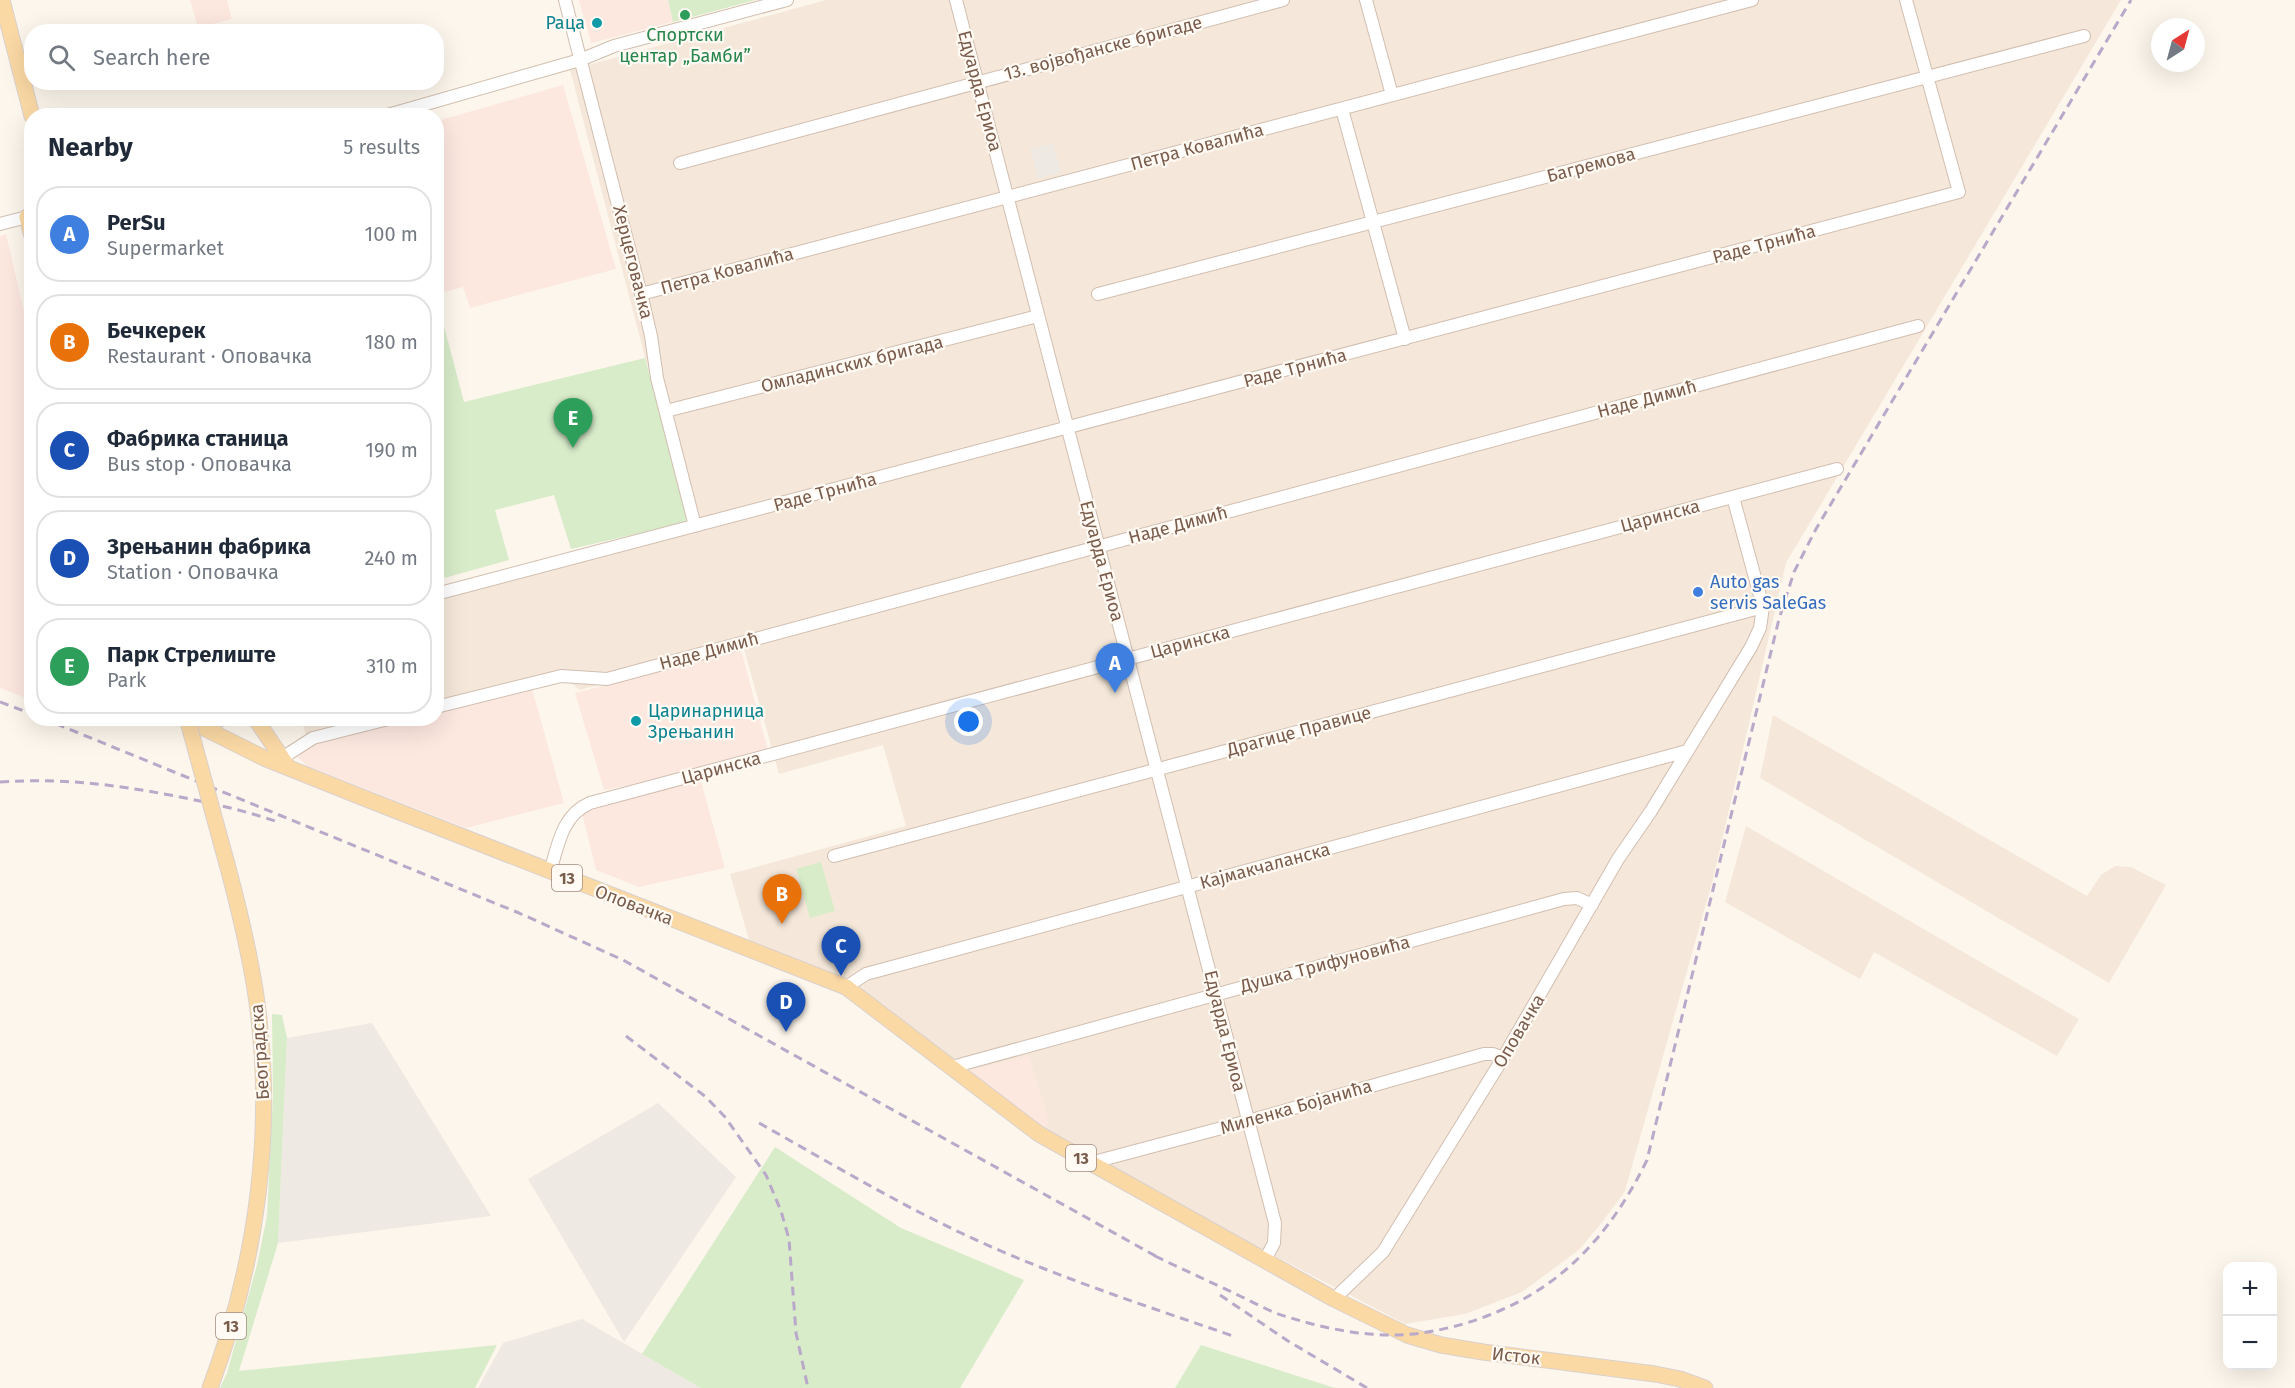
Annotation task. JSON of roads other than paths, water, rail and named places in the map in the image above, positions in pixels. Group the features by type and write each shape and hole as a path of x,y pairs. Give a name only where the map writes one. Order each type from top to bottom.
{"main road":[{"path":"2,0 24,85"},
{"path":"25,90 30,108"},
{"name":"Београдска","path":"187,726 228,864 243,927 256,1000 263,1076 263,1132 258,1195 248,1262 237,1307 210,1388"},
{"name":"13","path":"198,726 285,763"},
{"path":"201,728 205,726"},
{"path":"260,726 285,763"},
{"name":"Оповачка","path":"285,763 550,872 846,987"},
{"name":"13","path":"846,987 1039,1134 1334,1299"},
{"name":"Исток","path":"1334,1299 1407,1335 1442,1345 1483,1352 1625,1368 1680,1379 1705,1388"}],"street":[{"name":"Херцеговачка","path":"565,0 641,294 651,336 657,378 695,526"},
{"path":"412,108 580,60 614,46 787,0"},
{"name":"Едуарда Ериоа","path":"956,0 1275,1223 1274,1243 1265,1260"},
{"name":"13. војвођанске бригаде","path":"680,163 1283,0"},
{"path":"1366,0 1392,95"},
{"name":"Петра Ковалића","path":"641,294 1752,0"},
{"name":"Раде Трнића","path":"444,592 1959,192 1906,0"},
{"name":"Багремова","path":"1098,294 2084,36"},
{"path":"1341,109 1405,339"},
{"path":"0,224 24,217"},
{"name":"Омладинских бригада","path":"666,411 1038,316"},
{"name":"Наде Димић","path":"444,705 561,676 608,679 1918,326"},
{"name":"Царинска","path":"550,872 563,830 572,814 590,803 1837,469"},
{"path":"1733,497 1763,607"},
{"name":"Оповачка","path":"1334,1299 1383,1252 1503,1058 1562,952 1618,859 1751,646 1760,628 1763,607"},
{"name":"Драгице Правице","path":"834,856 1763,607"},
{"path":"285,763 313,738 360,726"},
{"name":"Кајмакчаланска","path":"846,987 866,974 1687,751"},
{"name":"Душка Трифуновића","path":"952,1067 1564,899 1577,898 1592,905"},
{"name":"Миленка Бојанића","path":"1089,1162 1248,1121 1484,1054 1493,1054 1503,1058"}],"railway":[{"path":"1155,1256 1282,1315 1349,1332 1405,1335 1463,1324 1495,1313 1524,1299 1573,1263 1614,1217 1647,1160 1779,619 1794,572 1816,529 2131,0"},
{"path":"0,702 24,711"},
{"path":"62,726 519,913 623,960 1161,1259"},
{"path":"0,782 65,781 127,788 211,803 278,822"},
{"path":"626,1036 706,1097 725,1117 766,1175 781,1211 789,1239 796,1333 808,1388"},
{"path":"759,1123 908,1206 992,1247 1094,1288 1233,1336"},
{"path":"1220,1295 1288,1341 1367,1388"}],"place":[{"name":"Спортски центар „Бамби”","path":"685,15"},
{"name":"Раца","path":"597,23"},
{"name":"Парк Стрелиште","path":"573,448"},
{"name":"Auto gas servis SaleGas","path":"1698,592"},
{"name":"PerSu","path":"1115,693"},
{"name":"Царинарница Зрењанин","path":"636,721"},
{"name":"Бечкерек","path":"782,924"},
{"name":"Фабрика станица","path":"841,976"},
{"name":"Зрењанин фабрика","path":"786,1032"}]}
